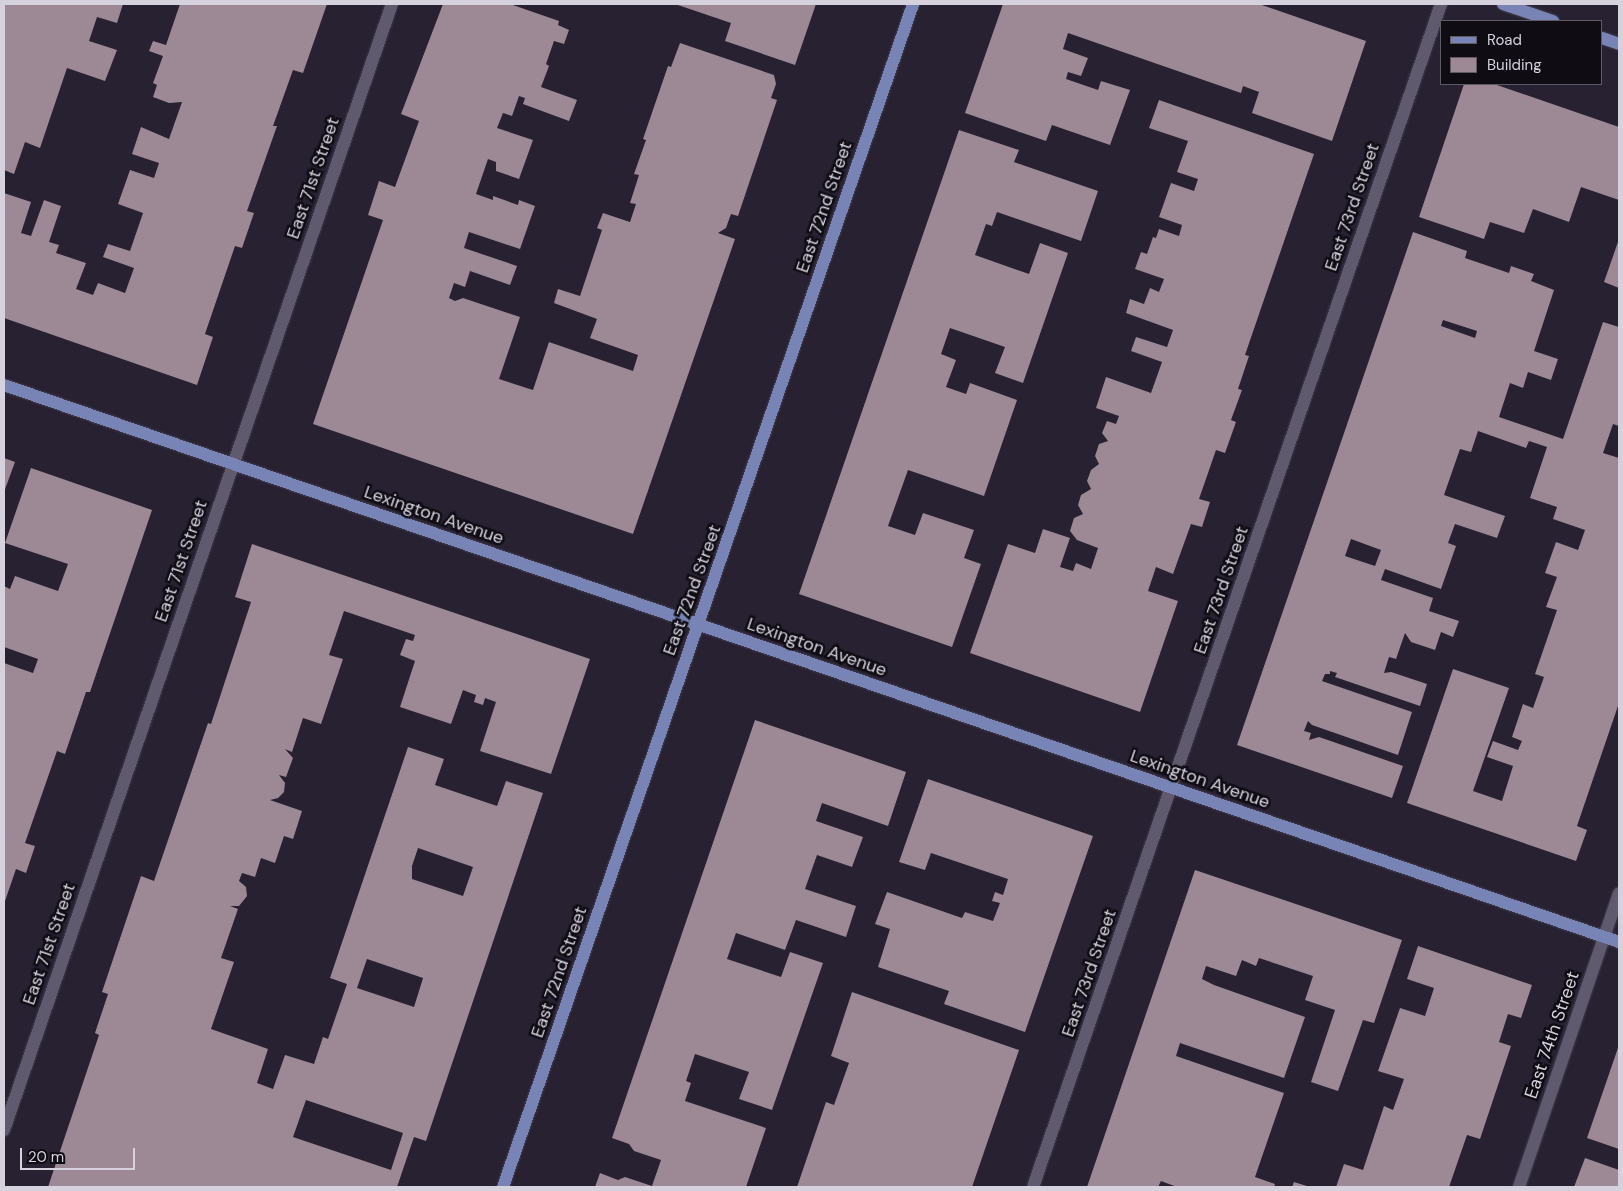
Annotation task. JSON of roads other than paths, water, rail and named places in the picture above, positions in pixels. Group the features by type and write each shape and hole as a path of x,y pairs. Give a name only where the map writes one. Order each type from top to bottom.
{"main road":[{"name":"East 72nd Street","path":"504,1187 913,4"},
{"path":"1503,4 1551,20"},
{"path":"1603,38 1619,44"},
{"name":"Lexington Avenue","path":"4,385 1619,942"}],"street":[{"name":"East 71st Street","path":"4,1130 392,4"},
{"name":"East 73rd Street","path":"1033,1187 1441,4"},
{"name":"East 74th Street","path":"1518,1187 1619,894"}]}
